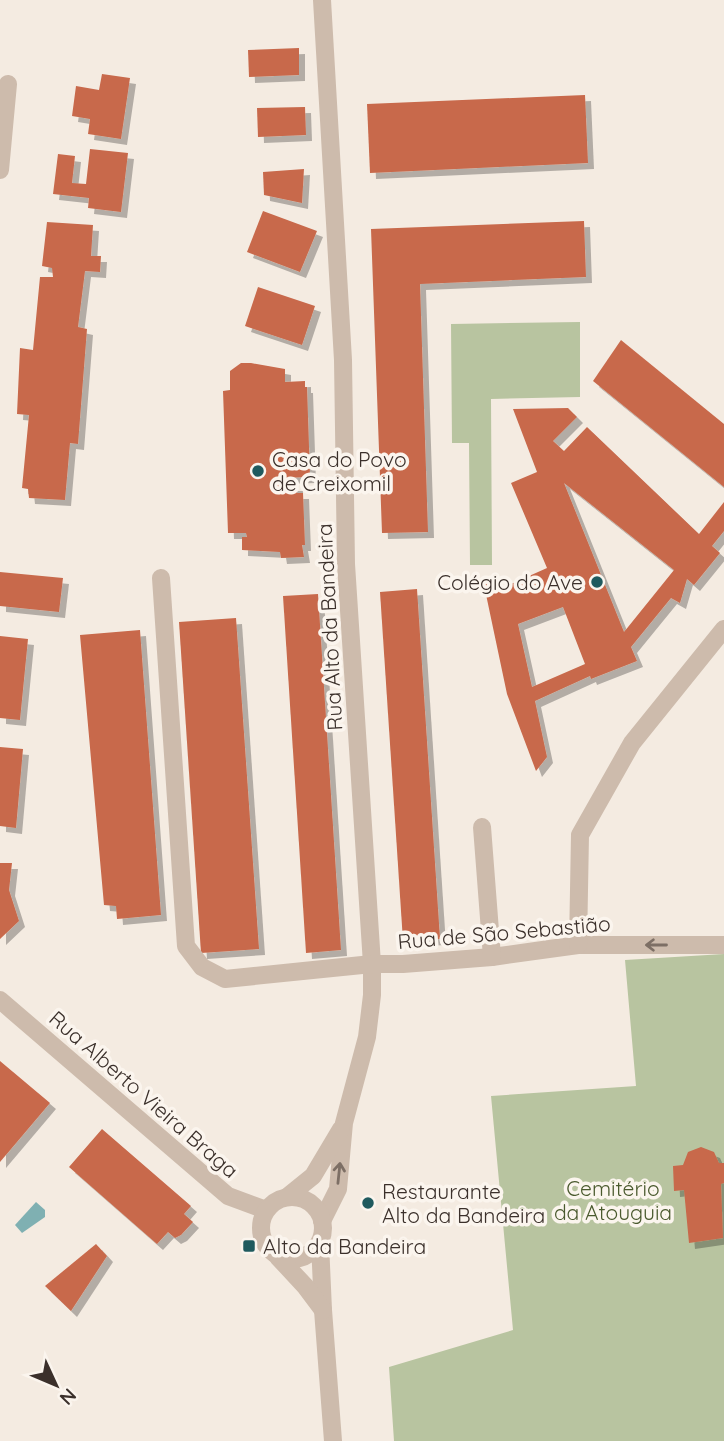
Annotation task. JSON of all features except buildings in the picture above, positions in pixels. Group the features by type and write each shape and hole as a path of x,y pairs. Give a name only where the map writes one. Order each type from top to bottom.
{"street":[{"name":"Rua Alto da Bandeira","path":"322,0 343,360 346,564 372,964 368,1037 344,1123 338,1189 322,1221"},
{"path":"0,170 8,84"},
{"name":"Rua de São Sebastião","path":"161,578 186,946 202,967 225,979 372,964 492,957 578,945 724,945"},
{"path":"578,945 580,835 632,743 724,629"},
{"path":"482,827 492,957"},
{"name":"Rua Alberto Vieira Braga","path":"0,1000 228,1196 266,1210"},
{"name":"Rua Alto da Bandeira","path":"287,1197 313,1176 344,1123"},
{"path":"323,1310 305,1286 265,1246 261,1236 261,1220 266,1210 277,1200 287,1197 300,1198 318,1211 322,1221 320,1242 323,1310 333,1441"},
{"path":"278,1257 288,1260 302,1258 312,1252 320,1242"}],"green space":[{"path":"580,322 580,397 491,399 492,565 470,565 469,443 452,443 451,324"},
{"name":"Cemitério da Atouguia","path":"724,954 724,1441 394,1441 389,1367 513,1330 491,1096 636,1086 625,960"}],"water":[{"path":"36,1202 45,1210 45,1217 22,1233 15,1225"}],"place":[{"name":"Casa do Povo de Creixomil","path":"258,471"},
{"name":"Colégio do Ave","path":"597,582"},
{"name":"Restaurante Alto da Bandeira","path":"368,1203"},
{"name":"Alto da Bandeira","path":"249,1246"}]}
